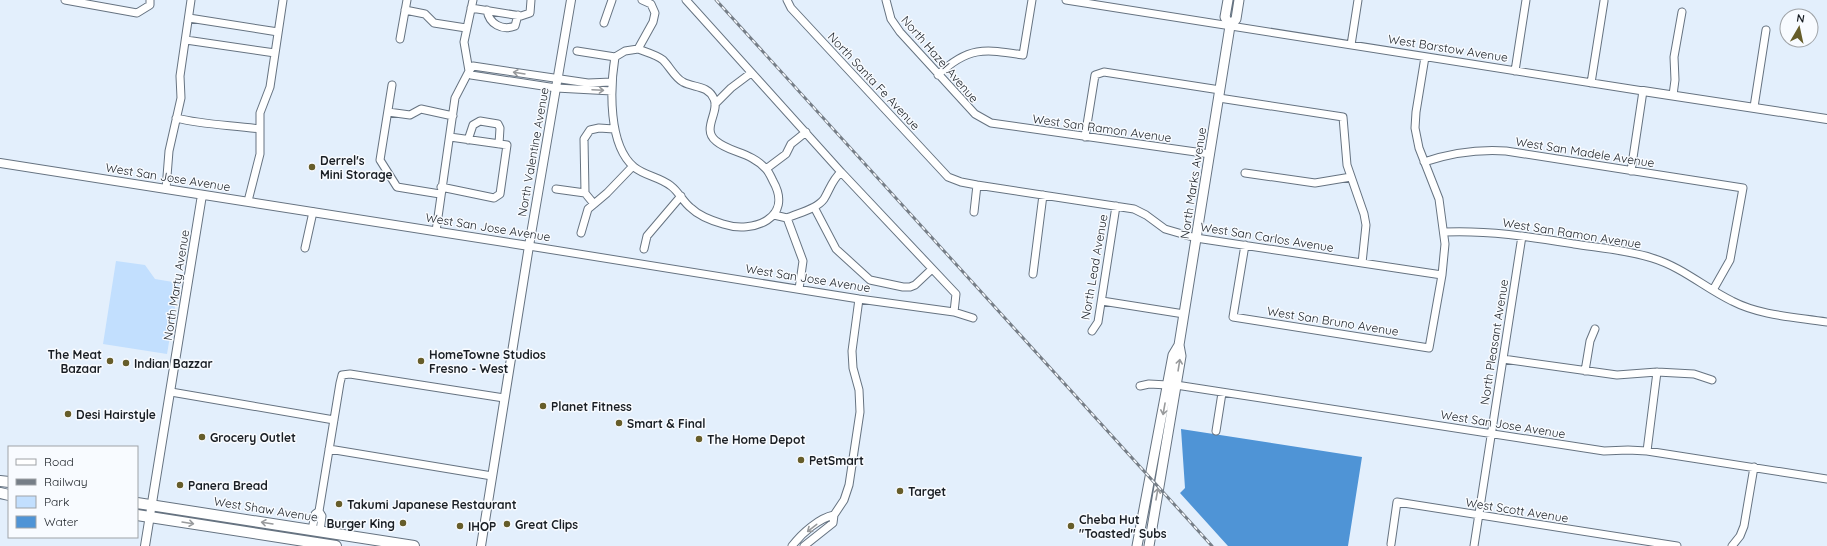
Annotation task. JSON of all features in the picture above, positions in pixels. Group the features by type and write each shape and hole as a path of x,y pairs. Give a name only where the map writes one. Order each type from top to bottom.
{"main road":[{"name":"North Marks Avenue","path":"1228,0 1225,17 1230,26"},
{"name":"North Marks Avenue","path":"1137,546 1144,508 1172,385 1181,356 1179,345 1230,26 1236,19 1239,0"},
{"name":"North Marks Avenue","path":"1149,546 1172,385"},
{"name":"West Shaw Avenue","path":"138,503 414,546"},
{"path":"1144,508 1146,532 1144,546"},
{"path":"138,515 336,546"},
{"path":"279,537 287,532 314,535 316,530"}],"street":[{"path":"65,0 73,0 98,7 137,13 150,5 150,0"},
{"path":"166,189 169,150 181,98 180,76 191,0"},
{"path":"248,201 260,154 260,112 270,87 283,0"},
{"path":"400,39 407,0"},
{"path":"473,0 464,42 469,71 472,75 556,90 588,83 612,82"},
{"path":"471,8 518,15 530,13 531,0"},
{"name":"North Valentine Avenue","path":"481,546 529,246 571,0"},
{"path":"604,24 612,0"},
{"path":"638,49 653,22 655,13 652,4 642,0"},
{"path":"686,0 841,172 956,294 954,312"},
{"name":"North Santa Fe Avenue","path":"787,0 791,8 948,176"},
{"name":"North Hazel Avenue","path":"886,0 888,11 894,26 974,114 991,123"},
{"path":"938,75 955,60 970,53 987,50 1023,55 1032,0"},
{"name":"West Barstow Avenue","path":"1066,0 1827,119"},
{"path":"1350,45 1358,0"},
{"path":"1515,71 1526,0"},
{"path":"1591,83 1604,1"},
{"path":"405,10 426,14 434,23 466,28"},
{"path":"487,10 493,23 507,27 515,26 518,15"},
{"path":"1674,95 1676,80 1674,57 1682,12"},
{"path":"189,18 278,32"},
{"path":"1754,107 1766,30"},
{"path":"186,40 275,53"},
{"path":"577,50 614,57 625,51 638,49 662,59 682,82 706,89 714,97 715,104 710,128 715,141 753,158 766,169 778,190 779,204 773,218 761,224 744,228 724,225 691,209 681,196 666,182 649,177 633,166 621,149 614,129 612,82 614,57"},
{"path":"1425,57 1415,120 1417,139 1424,162 1439,199 1444,232 1442,275"},
{"path":"436,231 455,98 473,66 558,79 576,85 612,91"},
{"path":"1085,137 1095,75 1104,72 1343,117 1345,149 1350,177 1364,214 1366,225 1362,263"},
{"path":"715,104 731,88 751,73"},
{"path":"392,85 380,160 397,187 494,198 500,194 507,145 450,137"},
{"path":"1631,171 1644,91"},
{"path":"388,112 410,115 421,109 453,116"},
{"path":"176,118 197,123 233,125 260,129"},
{"path":"468,140 473,125 480,121 498,124 500,128 499,144"},
{"name":"West San Ramon Avenue","path":"991,123 1210,154"},
{"path":"594,204 585,193 584,140 590,130 599,128 614,129"},
{"path":"766,169 786,154 791,144 806,132"},
{"name":"West San Madele Avenue","path":"1424,162 1454,153 1487,150 1506,151 1743,188 1730,260 1713,290"},
{"name":"West San Jose Avenue","path":"0,163 248,201 859,299 954,312 973,318"},
{"path":"581,233 588,209 607,193 633,166"},
{"path":"774,215 787,218 814,207 823,200 834,179 841,172"},
{"path":"1245,173 1315,183 1350,177"},
{"name":"West San Carlos Avenue","path":"948,176 961,182 977,185 1134,210 1146,214 1169,231 1196,238 1442,275"},
{"path":"974,212 977,185"},
{"path":"556,189 585,193"},
{"name":"North Marty Avenue","path":"145,546 202,195"},
{"path":"1033,274 1043,195"},
{"path":"644,250 647,236 681,196"},
{"name":"North Lead Avenue","path":"1092,331 1098,322 1116,206"},
{"path":"814,207 836,249 870,280 896,286 910,287 915,285 932,269"},
{"path":"306,248 313,212"},
{"path":"787,218 803,261 799,289"},
{"name":"West San Ramon Avenue","path":"1444,232 1485,231 1630,252 1653,258 1680,270 1733,302 1759,311 1827,322"},
{"name":"North Pleasant Avenue","path":"1474,546 1522,236"},
{"name":"West San Bruno Avenue","path":"1244,245 1233,317 1429,348 1442,275"},
{"path":"804,546 833,523 834,515 844,500 849,486 860,412 859,390 853,368 852,351 859,299"},
{"path":"1102,301 1184,314"},
{"path":"1585,371 1590,341 1595,329"},
{"path":"1503,359 1618,375 1657,372 1694,374 1712,380"},
{"path":"1647,451 1657,372"},
{"path":"316,530 322,516 319,511 341,379 346,374 504,398"},
{"name":"West San Jose Avenue","path":"1140,386 1149,384 1172,385 1491,435 1604,451 1647,451 1827,479"},
{"path":"170,392 334,420"},
{"path":"1216,431 1222,392"},
{"path":"329,449 492,476"},
{"path":"1732,546 1740,536 1744,526 1754,467"},
{"name":"West Scott Avenue","path":"1391,544 1397,502 1634,543 1677,546"},
{"path":"792,546 804,533 826,517 834,515"}],"green space":[{"path":"116,261 145,265 155,279 179,283 167,354 103,344"}],"water":[{"path":"1181,429 1362,457 1348,546 1228,546 1180,493 1185,488"}],"railway":[{"path":"716,0 1212,546"}],"place":[{"name":"Derrel's Mini Storage","path":"312,167"},
{"name":"The Meat Bazaar","path":"110,361"},
{"name":"HomeTowne Studios Fresno - West","path":"421,361"},
{"name":"Indian Bazzar","path":"126,363"},
{"name":"Planet Fitness","path":"543,406"},
{"name":"Desi Hairstyle","path":"68,414"},
{"name":"Smart & Final","path":"619,423"},
{"name":"Grocery Outlet","path":"202,437"},
{"name":"The Home Depot","path":"699,439"},
{"name":"PetSmart","path":"801,460"},
{"name":"Panera Bread","path":"180,485"},
{"name":"Target","path":"900,491"},
{"name":"Takumi Japanese Restaurant","path":"339,504"},
{"name":"Burger King","path":"403,523"},
{"name":"Great Clips","path":"507,524"},
{"name":"IHOP","path":"460,526"},
{"name":"Cheba Hut \"Toasted\" Subs","path":"1071,526"}]}
